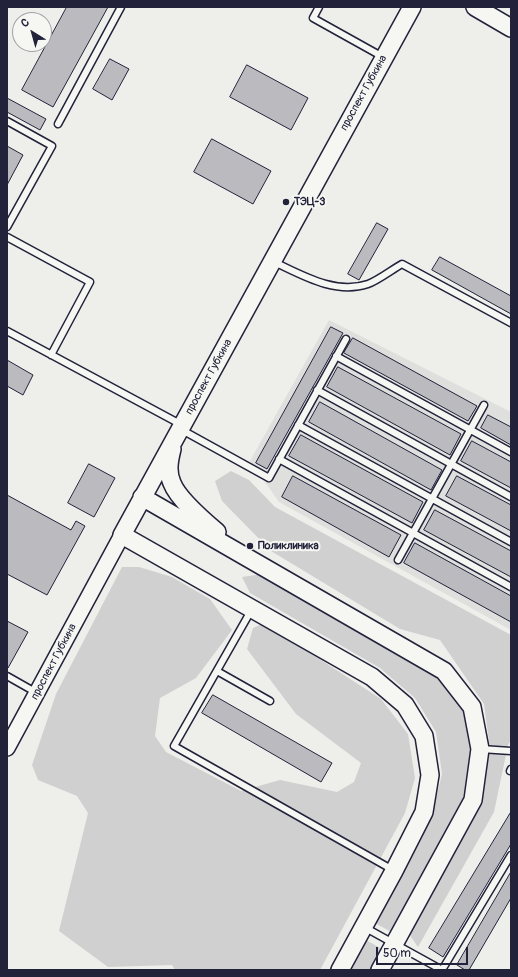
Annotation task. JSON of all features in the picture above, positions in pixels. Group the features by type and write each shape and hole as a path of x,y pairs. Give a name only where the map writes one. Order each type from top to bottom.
{"main road":[{"name":"проспект Губкина","path":"122,535 412,7"},
{"path":"475,7 511,28"},
{"path":"179,431 168,463 172,484 185,501 237,552"},
{"path":"142,497 444,671 472,707 480,749 473,800 380,970"},
{"path":"122,535 372,677 405,705 424,736 430,775 424,812 394,871 340,970"}],"street":[{"name":"проспект Губкина","path":"7,748 122,535"}],"lane":[{"path":"58,124 121,7"},
{"path":"319,7 313,18 384,57"},
{"path":"7,121 52,146 7,227"},
{"path":"7,237 90,282 51,355"},
{"path":"272,261 314,281 344,288 368,284 402,264 511,323"},
{"path":"7,331 51,355 179,431 269,478 346,339"},
{"path":"336,356 511,452"},
{"path":"317,390 511,497"},
{"path":"398,560 484,405"},
{"path":"298,424 511,542"},
{"path":"279,459 511,586"},
{"path":"252,609 174,746 394,871"},
{"path":"217,671 270,701"},
{"path":"7,676 37,692"},
{"path":"480,749 511,751"},
{"path":"363,927 442,970 511,855"}],"shaded area":[{"path":"329,320 511,412 511,630 279,502 250,461"},
{"path":"231,471 249,480 275,507 511,635 511,740 508,745 494,812 418,947 409,934 482,800 490,748 484,704 440,640 400,629 271,551 222,501 215,481"},
{"path":"122,567 139,567 172,577 210,599 232,630 196,678 160,698 155,736 166,752 241,791 280,780 337,792 354,782 361,763 296,714 247,649 253,628 264,623 381,699 408,734 415,778 405,813 320,970 175,970 172,965 108,967 59,931 88,813 77,796 38,780 32,765 56,694"},
{"path":"263,574 439,677 467,711 473,750 467,797 393,933 375,923 432,815 442,774 436,732 415,698 380,668 250,593 242,577"},
{"path":"366,940 384,950 373,970 350,970"}],"building":[{"path":"67,7 108,7 53,107 22,90 43,52 52,52 52,35"},
{"path":"110,59 129,69 112,100 93,89"},
{"path":"247,65 308,98 291,130 230,97"},
{"path":"7,98 46,119 40,130 7,112"},
{"path":"212,139 271,171 253,204 194,172"},
{"path":"7,146 23,155 7,185"},
{"path":"377,223 388,229 359,280 348,274"},
{"path":"440,257 511,296 511,314 432,270"},
{"path":"331,327 343,333 267,469 256,463"},
{"path":"353,338 477,406 468,421 344,353"},
{"path":"7,360 33,375 23,395 7,386"},
{"path":"338,367 461,434 450,455 327,387"},
{"path":"320,402 442,470 431,490 309,422"},
{"path":"488,415 511,427 511,445 481,428"},
{"path":"301,435 423,502 412,523 289,456"},
{"path":"472,441 511,462 511,488 461,461"},
{"path":"89,464 115,478 94,517 68,503"},
{"path":"293,476 401,535 389,557 282,497"},
{"path":"457,476 511,505 511,531 446,496"},
{"path":"7,495 71,530 76,521 85,526 47,595 7,574"},
{"path":"435,510 511,551 511,577 424,530"},
{"path":"415,543 511,596 511,622 404,563"},
{"path":"7,621 28,632 8,668 7,667"},
{"path":"213,695 332,763 321,782 202,713"},
{"path":"511,812 511,844 443,957 429,948"},
{"path":"511,872 511,898 469,970 465,970 457,965"}],"place":[{"name":"ТЭЦ-3","path":"286,202"},
{"name":"Поликлиника","path":"250,546"}]}
